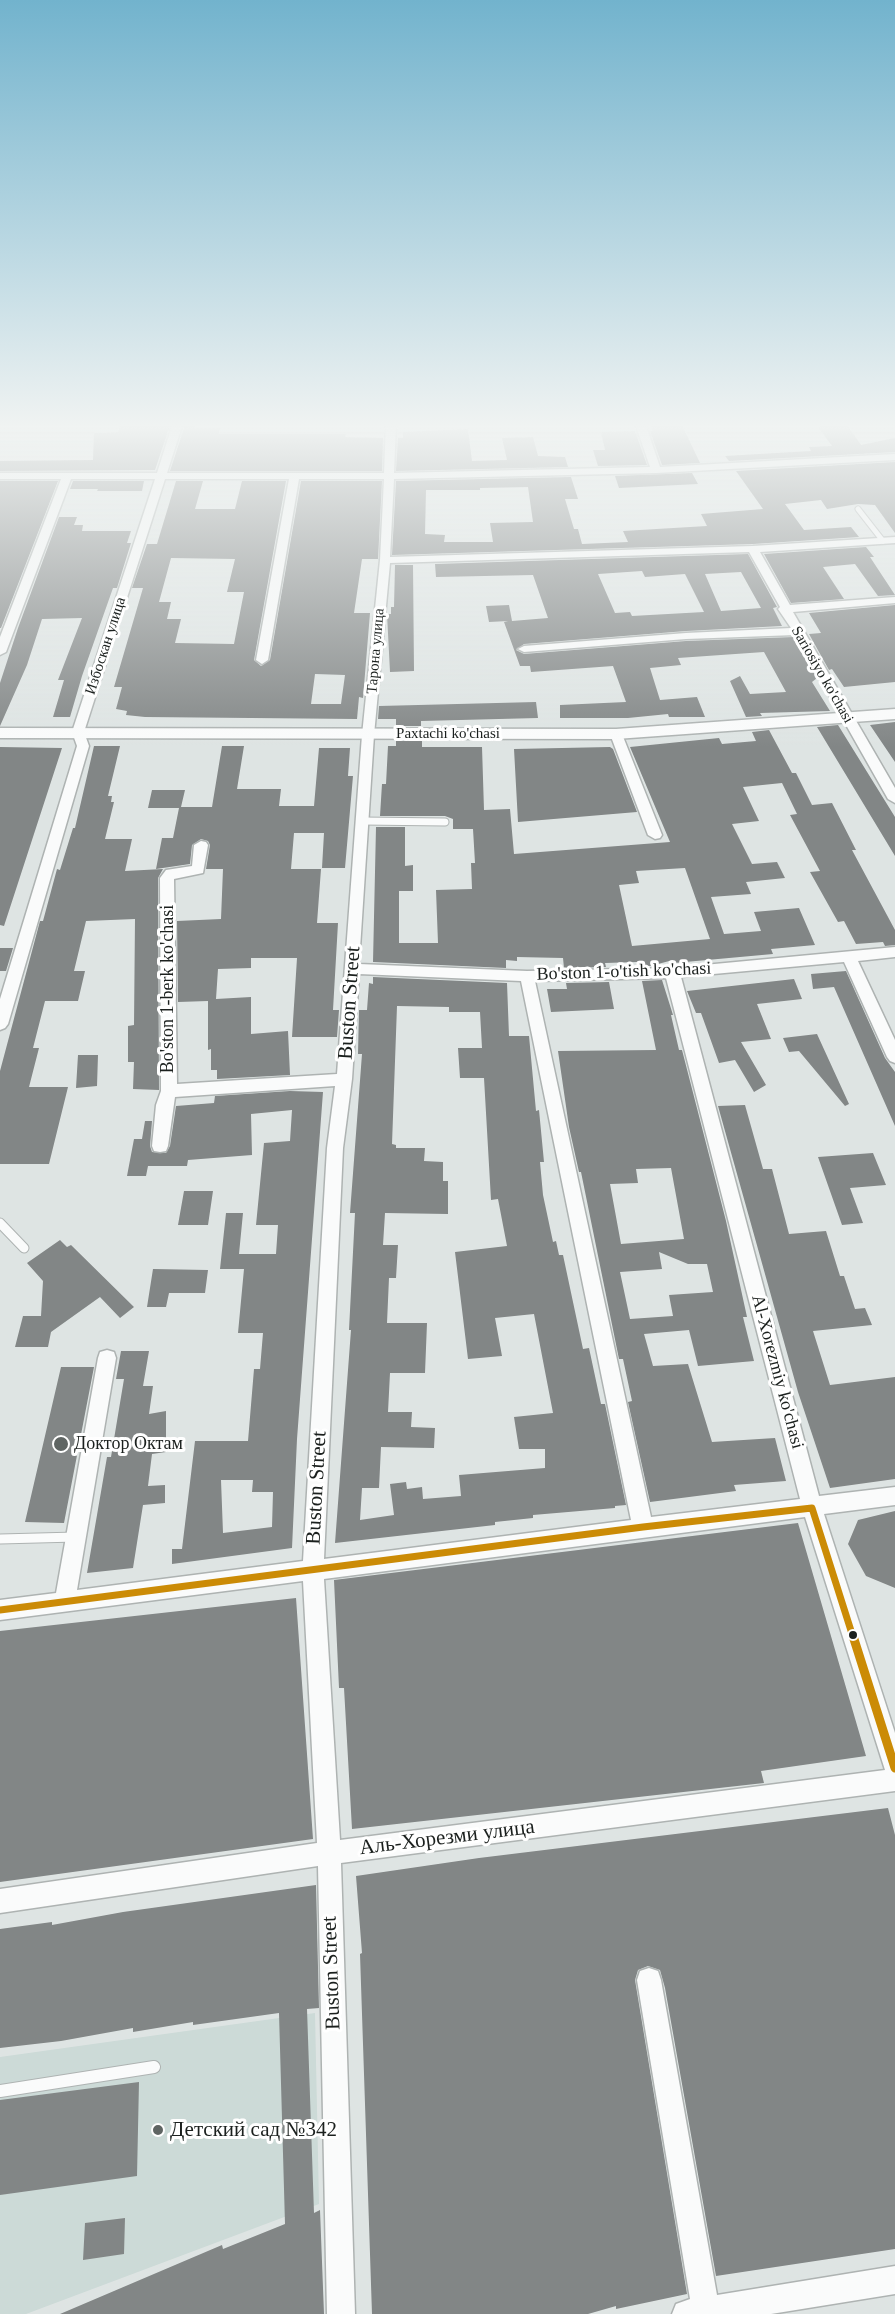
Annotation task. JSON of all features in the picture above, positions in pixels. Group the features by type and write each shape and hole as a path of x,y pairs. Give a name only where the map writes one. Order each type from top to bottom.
{"street":[{"path":"0,652 46,531"},
{"name":"Избоскан улица","path":"0,1024 83,746 78,732 143,531"},
{"path":"262,660 285,531"},
{"name":"Тарона улица","path":"368,735 385,560 386,531"},
{"path":"385,560 753,549 895,540"},
{"name":"Sariosiyo ko'chasi","path":"753,549 846,719 895,799"},
{"path":"784,609 895,600"},
{"path":"524,649 686,636 797,631"},
{"name":"Paxtachi ko'chasi","path":"0,733 616,734 895,714"},
{"path":"616,734 655,835"},
{"name":"Buston Street","path":"341,2314 329,1853 313,1569 334,1148 344,1079 368,735"},
{"name":"Bo'ston 1-berk ko'chasi","path":"201,845 198,870 171,873 167,878 169,1091 344,1079"},
{"name":"Bo'ston 1-o'tish ko'chasi","path":"353,969 527,976 672,973 895,952"},
{"path":"849,956 895,1056"},
{"name":"Al-Xorezmiy ko'chasi","path":"672,973 812,1508 895,1768"},
{"path":"527,976 643,1527"},
{"path":"160,1146 164,1105 169,1091"},
{"path":"65,1601 107,1358"},
{"path":"0,1610 895,1496"},
{"name":"Аль-Хорезми улица","path":"0,1901 329,1853 895,1780"},
{"path":"649,1980 696,2312 895,2280"}],"lane":[{"path":"875,531 883,541"},
{"path":"362,821 445,822"},
{"path":"0,1223 24,1248"},
{"path":"0,1539 76,1537"},
{"path":"0,2091 154,2067"}],"shaded area":[{"name":"Детский сад №342","path":"315,2013 319,2204 26,2314 0,2314 0,2057"}],"building":[{"path":"0,531 39,531 1,628"},
{"path":"54,531 131,531 127,543 131,543 117,588 113,588 70,717 53,717 64,680 58,680 82,618 42,619 27,665 0,726 0,683"},
{"path":"161,531 277,531 254,660 261,666 270,660 292,531 379,531 378,559 362,559 354,613 370,613 363,698 359,697 357,719 145,717 126,715 127,711 116,709 122,687 114,687 143,588 132,588 147,544 157,544","holes":["171,558 235,559 227,592 244,592 234,644 175,643 181,619 167,619 171,602 159,602","315,674 345,675 341,704 311,704"]},
{"path":"393,531 425,531 425,534 445,535 444,542 493,542 491,531 579,531 582,544 628,542 623,531 854,531 859,537 753,544 392,555"},
{"path":"866,547 895,595 878,596 855,564 823,567 844,599 791,603 764,554"},
{"path":"748,554 777,607 773,608 782,626 524,644 516,650 524,654 686,641 794,637 817,678 812,682 830,711 760,713 762,716 746,717 730,681 740,676 750,694 786,692 764,652 678,658 681,665 650,668 660,700 697,697 705,717 669,717 668,714 628,718 560,718 560,705 626,702 613,666 531,672 530,666 520,666 504,622 508,621 489,622 486,606 509,605 512,621 548,618 533,575 436,577 435,564","holes":["642,571 645,577 685,574 704,612 632,616 630,612 615,613 598,574","741,572 761,608 721,611 705,574"]},
{"path":"395,565 413,565 414,671 390,672 387,614 391,614 391,607 394,607"},
{"path":"895,605 895,682 844,687 832,669 829,670 809,634 821,633 809,613"},
{"path":"536,702 538,718 421,721 421,726 396,726 396,719 378,719 379,706"},
{"path":"895,722 895,762 870,725"},
{"path":"838,725 895,817 895,856 817,727"},
{"path":"769,730 792,773 796,773 812,805 832,803 856,850 852,850 895,930 895,945 885,946 883,942 856,944 844,921 838,922 810,872 820,871 790,815 797,814 782,783 743,787 759,821 732,824 752,864 777,862 785,878 746,882 751,894 711,897 724,934 761,931 754,912 799,908 815,945 771,949 773,954 674,963 673,960 658,964 659,966 638,966 637,962 605,963 606,967 564,968 563,958 517,957 517,961 506,960 506,968 373,962 376,827 405,827 405,866 413,865 413,891 399,891 399,943 438,943 436,890 472,889 471,863 475,863 473,829 453,829 453,819 445,816 380,816 382,784 386,784 388,746 396,746 396,741 422,741 422,747 482,747 484,810 510,809 514,854 670,842 630,747 719,738 722,744 756,741 752,732","holes":["685,868 710,939 632,946 619,885 639,883 636,871"]},
{"path":"94,746 120,746 108,796 112,796 111,802 114,802 105,839 132,839 125,871 163,869 158,878 159,1090 133,1089 134,1062 128,1062 128,1026 134,1025 135,919 86,921 74,971 85,971 78,1001 45,1001 33,1048 39,1048 29,1087 68,1087 49,1164 0,1164 0,1071 40,921 43,921 57,869 60,870 73,828 75,828"},
{"path":"222,746 244,746 237,789 281,789 279,806 314,806 319,748 350,748 348,776 353,776 345,868 322,868 324,833 294,833 291,869 321,869 317,923 338,923 333,1010 339,1010 337,1037 292,1037 297,958 251,958 251,968 218,969 216,999 251,997 251,1034 288,1031 290,1075 217,1079 217,1070 211,1070 211,1049 208,1050 208,1001 178,1002 177,921 221,919 223,869 206,869 210,845 208,841 201,839 192,845 190,864 156,869 162,838 173,838 179,808 148,808 152,790 185,790 181,807 212,807"},
{"path":"0,747 62,748 4,926 0,925"},
{"path":"610,747 613,749 637,812 518,822 514,749"},
{"path":"0,948 13,948 6,971 0,971"},
{"path":"846,971 885,1058 895,1072 895,1126 834,987 813,989 811,974"},
{"path":"373,977 507,983 509,1036 529,1036 536,1111 539,1110 544,1162 540,1162 543,1195 553,1242 556,1241 559,1255 563,1255 583,1349 589,1348 601,1404 605,1404 626,1505 615,1506 615,1508 533,1515 533,1518 495,1522 495,1525 335,1543 351,1330 349,1330 355,1213 350,1213 362,1054 358,1054 359,1010 367,1010 369,983 373,984","holes":["397,1006 449,1007 449,1012 480,1012 482,1048 458,1048 460,1078 484,1078 491,1200 498,1199 507,1246 455,1252 468,1359 502,1356 495,1318 534,1314 553,1413 514,1417 519,1449 545,1449 545,1468 459,1475 461,1496 423,1499 422,1487 407,1489 406,1482 390,1484 394,1515 360,1520 362,1488 379,1488 381,1447 434,1448 435,1428 411,1427 412,1412 388,1412 390,1373 425,1373 427,1323 387,1323 389,1278 396,1278 398,1245 383,1245 385,1213 448,1214 448,1181 443,1181 443,1162 424,1161 425,1148 396,1148 396,1145 392,1144"]},
{"path":"794,979 802,999 757,1004 771,1039 741,1042 766,1085 754,1092 735,1060 719,1063 701,1013 696,1013 687,991"},
{"path":"662,980 673,1015 671,1015 679,1050 682,1050 726,1221 747,1317 743,1317 754,1361 698,1366 689,1330 644,1334 653,1366 688,1364 712,1442 775,1438 786,1481 734,1485 736,1491 650,1502 628,1402 632,1401 623,1359 619,1359 581,1172 579,1172 569,1127 558,1051 656,1050 642,981","holes":["671,1168 684,1239 621,1244 610,1184 638,1183 636,1169","659,1252 688,1264 707,1264 713,1292 669,1295 673,1316 630,1319 620,1272 662,1269"]},
{"path":"609,982 614,1009 551,1012 547,989 567,989 566,983"},
{"path":"817,1034 849,1104 845,1106 799,1051 789,1052 783,1038"},
{"path":"78,1055 98,1055 97,1086 76,1088"},
{"path":"290,1091 323,1092 297,1439 292,1548 172,1564 172,1549 182,1549 195,1441 248,1441 254,1369 260,1369 263,1333 238,1333 244,1269 220,1269 226,1213 243,1213 239,1254 276,1254 278,1225 256,1225 264,1143 290,1141 292,1110 251,1114 252,1155 188,1160 187,1166 148,1166 146,1176 127,1176 134,1139 142,1139 145,1121 152,1121 150,1146 152,1152 166,1153 170,1146 176,1106 214,1103 215,1096","holes":["221,1480 253,1480 252,1492 273,1492 272,1527 223,1533"]},
{"path":"745,1105 763,1169 772,1169 789,1234 826,1231 840,1276 844,1276 855,1309 865,1308 872,1325 813,1331 830,1385 895,1377 895,1479 830,1488 798,1392 718,1106"},
{"path":"873,1153 886,1185 850,1188 863,1223 842,1225 818,1157"},
{"path":"184,1191 213,1191 208,1225 178,1225"},
{"path":"60,1240 67,1247 71,1245 134,1307 120,1318 100,1297 51,1332 48,1347 15,1347 23,1316 41,1316 43,1281 27,1263"},
{"path":"153,1269 208,1270 205,1293 169,1293 166,1307 147,1307"},
{"path":"121,1351 149,1351 143,1386 153,1386 149,1414 166,1411 166,1452 152,1454 148,1486 165,1485 165,1503 143,1505 133,1568 87,1573 107,1457 111,1457 124,1379 116,1379"},
{"name":"Доктор Октам","path":"61,1367 94,1367 64,1523 25,1522"},
{"path":"895,1511 895,1588 866,1576 848,1544 858,1520"},
{"path":"798,1523 866,1756 761,1771 764,1783 352,1829 344,1688 339,1688 334,1580"},
{"path":"296,1598 313,1839 0,1882 0,1631"},
{"path":"888,1808 895,1835 895,2249 716,2276 665,1988 660,1970 648,1966 638,1970 635,1980 687,2294 616,2309 616,2306 588,2314 372,2314 360,1954 362,1953 356,1876 479,1858"},
{"path":"316,1885 319,2008 307,2009 314,2213 320,2210 324,2314 60,2314 222,2245 223,2249 285,2224 279,2013 193,2025 193,2022 133,2032 133,2028 61,2041 0,2048 0,1929 52,1922 52,1925 123,1912"},
{"path":"139,2082 137,2176 0,2195 0,2100"},
{"path":"125,2218 124,2254 83,2260 85,2223"}],"transit line":[{"path":"0,1610 643,1527 812,1508 895,1768"}],"place":[{"name":"Доктор Октам","path":"61,1444"},
{"name":"Детский сад №342","path":"158,2130"}]}
